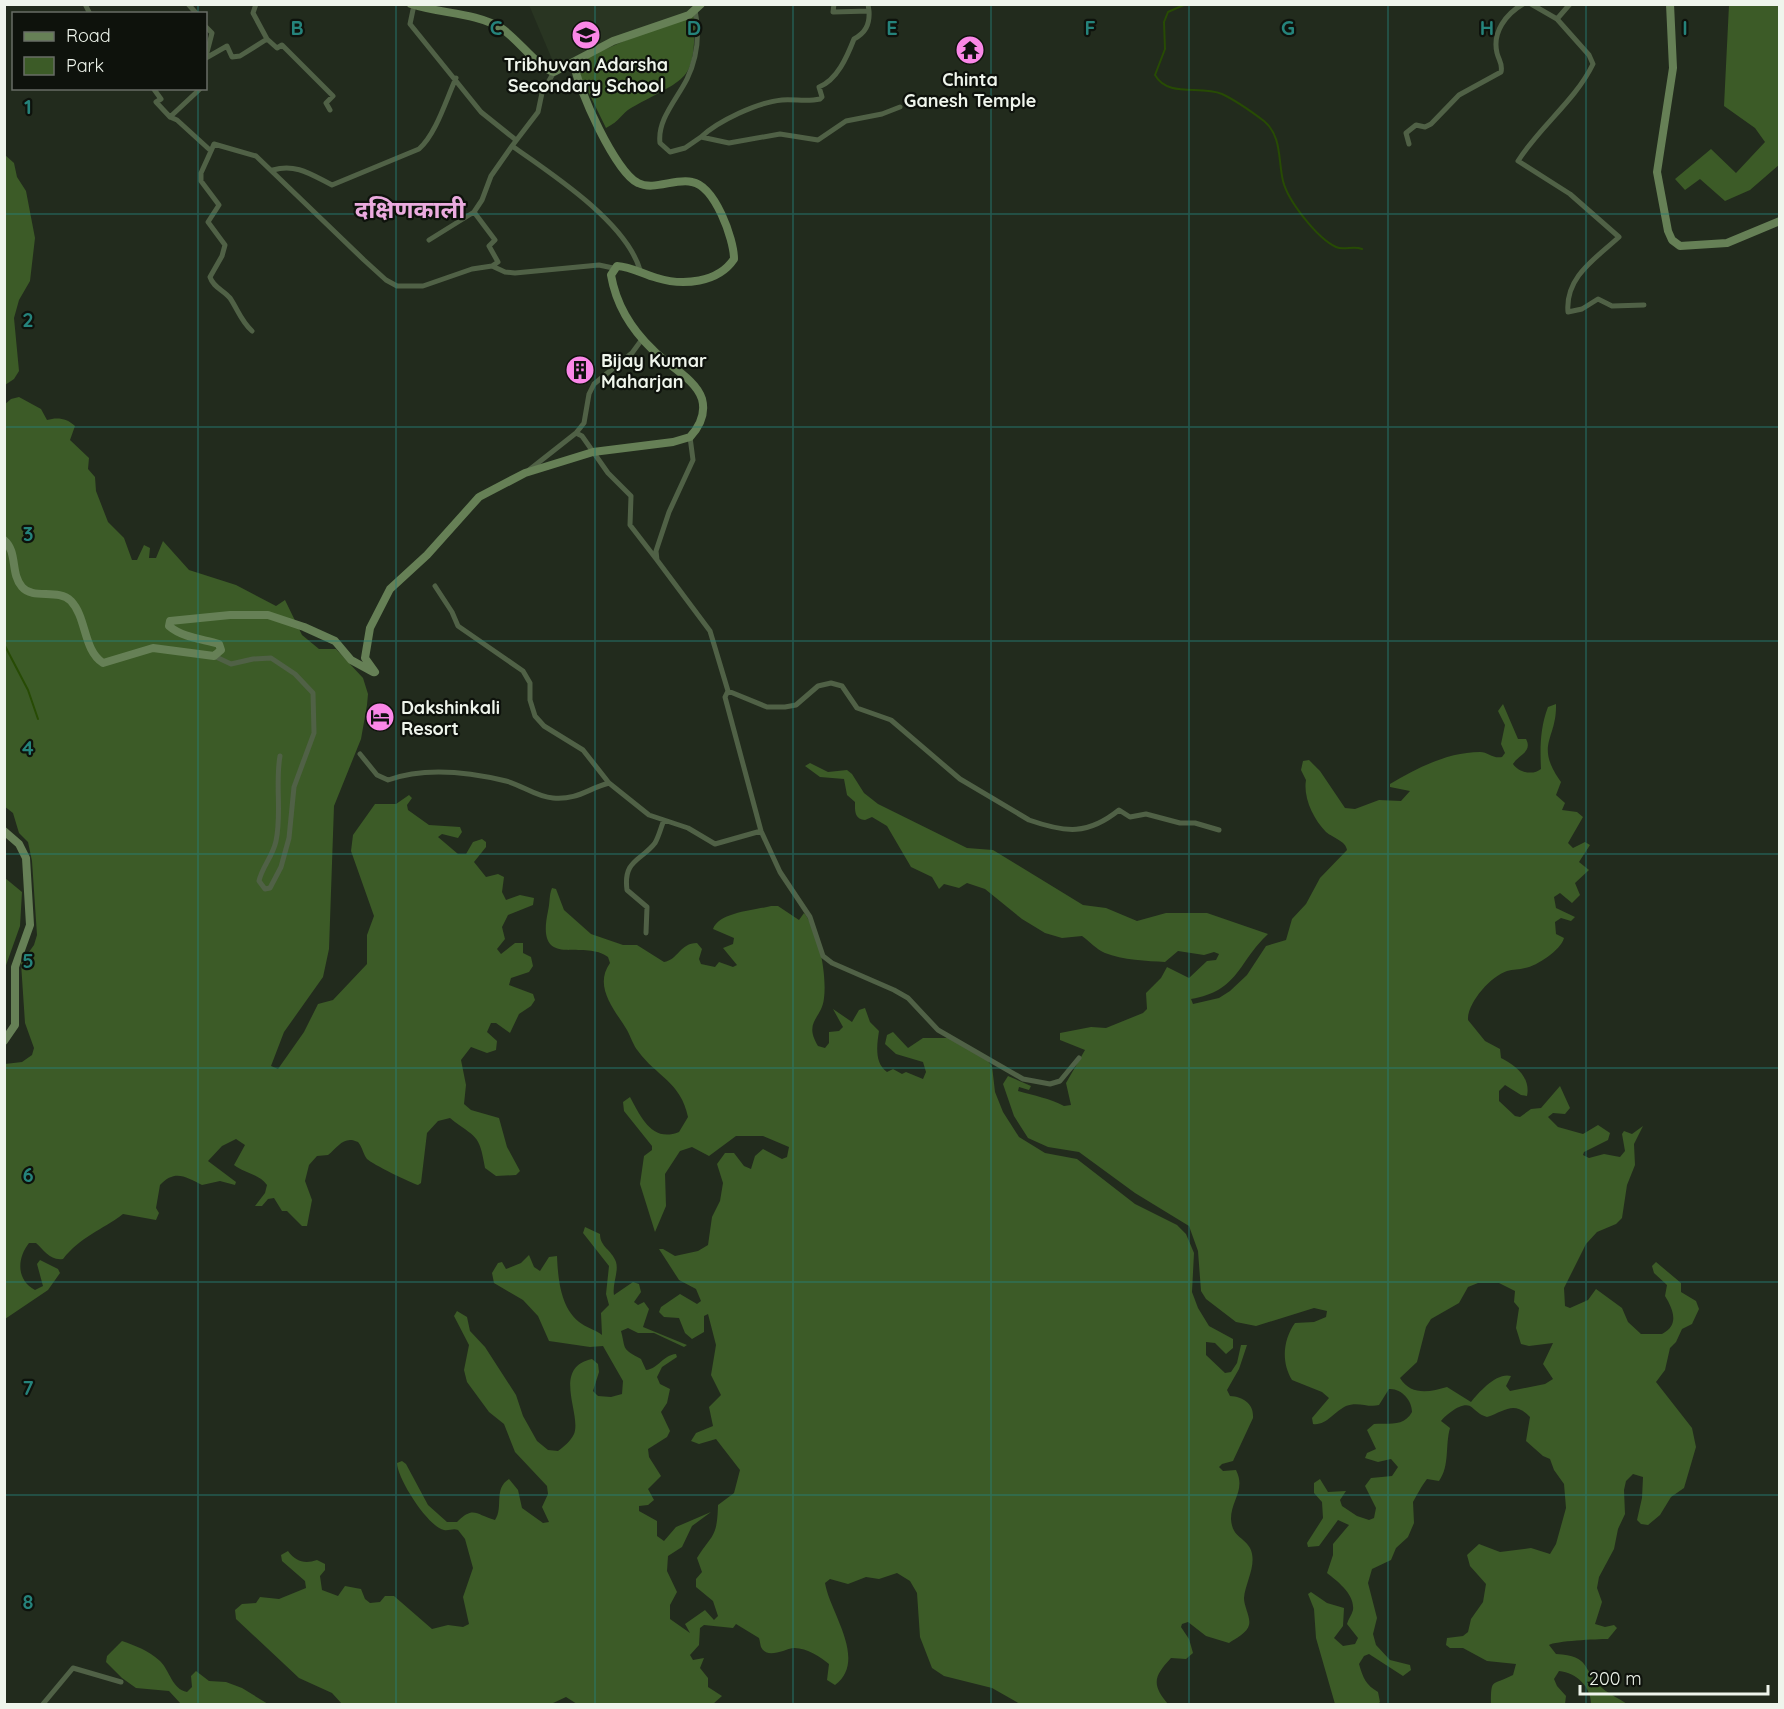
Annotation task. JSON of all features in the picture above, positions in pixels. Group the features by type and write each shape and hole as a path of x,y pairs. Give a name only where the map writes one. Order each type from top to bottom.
{"main road":[{"path":"1670,4 1673,68 1657,172 1665,222 1672,240 1680,246 1727,243 1779,221"},
{"path":"412,5 449,8 485,21 504,30 545,69 554,72 613,41 689,15 698,7"},
{"path":"4,540 10,547 14,573 23,588 29,592 55,594 68,599 82,620 93,651 103,663 153,648 214,656 221,650 219,644 176,631 169,626 170,621 230,615 272,616 335,641 351,660 375,672 365,658 370,628 390,589 426,555 479,496 525,473 593,452 673,442 690,437 703,417 702,397 643,338 620,309 611,275 613,268 625,266 668,281 700,281 719,274 734,259 731,238 713,198 704,187 695,182 652,185 641,184 631,179 610,150 586,102 575,75 574,63"},
{"path":"4,831 19,844 26,858 30,925 15,967 15,1025 4,1041"}],"street":[{"path":"256,4 253,13 267,39 277,48 282,45 333,96 326,104 330,110"},
{"path":"698,7 699,40 695,60 661,126 659,136 660,143 670,152 685,148 722,120 782,100 820,99 822,97 819,87 834,77 837,67 845,63 854,39 863,35 866,29 869,8 846,14 833,12 834,4"},
{"path":"1408,144 1406,133 1416,125 1425,127 1431,124 1459,95 1501,72 1502,66 1496,46 1500,25 1506,17 1523,4"},
{"path":"1532,4 1557,19 1589,54 1593,64 1580,88 1531,140 1518,161 1570,194 1618,237 1587,264 1574,281 1567,299 1568,312 1582,309 1598,299 1612,306 1644,305"},
{"path":"1557,19 1570,4"},
{"path":"412,5 410,24 482,112 514,143 565,183 618,233 631,249 640,270"},
{"path":"207,28 212,33 207,53"},
{"path":"207,56 227,46 232,57 240,56 267,39"},
{"path":"429,240 474,212 482,200 491,176 538,111 542,93 554,72"},
{"path":"273,170 286,166 301,169 332,185 419,148 429,140 435,129 436,119 456,78"},
{"path":"154,90 160,99 156,102 170,117 177,120 211,151"},
{"path":"170,117 199,90"},
{"path":"701,137 729,143 780,134 803,135 818,140 846,121 882,114 900,107"},
{"path":"252,331 241,321 229,298 212,282 210,277 225,245 208,222 219,205 201,181 201,173 214,144 256,156 273,170 363,260 386,280 397,286 423,286 472,269 492,266 498,262 489,246 495,240 474,212"},
{"path":"492,266 505,272 515,273 599,265 613,268"},
{"path":"525,473 576,433 584,423 589,394 594,384 632,353 643,338"},
{"path":"576,433 582,436 631,496 630,525 710,631 728,690 725,697 761,831 780,872 810,917 824,956 832,963 894,990 908,999 938,1030 1023,1079 1050,1084 1060,1081 1079,1058"},
{"path":"657,560 656,551 669,512 693,460 690,437"},
{"path":"435,586 458,626 523,670 530,683 530,700 535,716 544,726 583,750 609,783 635,807 688,828 715,844 761,831"},
{"path":"214,656 231,664 272,658 295,674 313,693 314,733 294,787 290,838 281,867 270,888 265,889 260,881 276,843 279,812 276,776 280,756"},
{"path":"728,690 767,707 785,707 796,705 818,686 831,683 842,686 857,708 891,720 960,779 1041,824 1068,830 1086,830 1102,824 1119,810 1130,817 1146,814 1180,823 1195,823 1218,830"},
{"path":"360,754 377,775 388,780 404,774 462,773 506,781 551,798 583,796 596,787 609,783"},
{"path":"646,933 647,907 627,890 627,874 636,858 654,843 664,820"},
{"path":"43,1704 73,1668 122,1682"}],"shaded area":[{"name":"Tribhuvan Adarsha Secondary School","path":"529,5 701,5 695,10 557,71"}],"green space":[{"path":"1729,5 1779,5 1780,164 1750,190 1725,201 1700,179 1685,190 1675,179 1711,149 1736,173 1765,142 1755,128 1724,106"},
{"path":"695,10 693,51 691,64 686,74 667,89 628,110 615,123 606,128 574,63"},
{"path":"5,155 14,163 17,177 26,191 35,238 30,281 19,300 14,318 19,371 14,379 5,385"},
{"path":"19,397 41,409 47,420 62,419 75,426 70,440 89,458 88,469 95,477 96,491 108,522 124,538 132,560 137,560 144,545 150,548 149,558 156,558 163,541 189,570 236,585 276,606 285,600 302,635 319,649 336,649 363,678 368,694 361,739 334,806 329,949 323,977 284,1032 271,1066 278,1069 304,1032 318,1004 333,1000 367,964 367,935 374,916 351,851 353,835 375,804 396,804 409,795 412,798 407,805 408,810 429,825 460,827 462,832 458,838 442,834 438,837 458,854 466,854 473,842 482,839 486,842 486,847 474,862 486,877 498,874 504,877 502,892 506,900 520,895 534,898 533,905 508,915 502,927 505,939 497,949 501,954 515,943 523,943 523,953 531,957 533,966 529,972 511,978 509,985 533,994 535,1000 531,1006 519,1014 510,1033 496,1023 491,1023 487,1032 497,1041 496,1050 487,1053 471,1047 461,1060 466,1085 464,1104 471,1110 499,1118 507,1147 520,1171 516,1175 496,1176 485,1168 481,1148 475,1137 450,1118 438,1121 427,1133 421,1183 418,1185 370,1161 358,1142 349,1140 328,1155 317,1156 309,1165 305,1181 312,1200 307,1226 302,1226 287,1211 282,1211 274,1198 268,1199 262,1206 255,1206 265,1193 267,1185 260,1178 234,1165 245,1145 236,1139 222,1146 208,1161 236,1182 235,1185 220,1181 202,1185 181,1176 171,1177 160,1185 156,1208 159,1213 156,1220 123,1214 84,1239 63,1259 51,1257 36,1243 29,1243 22,1255 20,1268 24,1281 29,1286 35,1290 43,1286 37,1264 40,1260 58,1269 60,1273 48,1290 5,1319 5,1064 22,1062 32,1055 34,1048 25,1023 21,963 34,945 37,935 32,861 28,842 19,833 13,813 4,806 4,405 11,399"},
{"path":"1503,704 1518,739 1526,739 1528,747 1513,764 1522,771 1530,773 1541,769 1543,723 1548,707 1556,704 1548,750 1553,769 1561,782 1556,795 1565,803 1562,810 1577,812 1583,817 1568,843 1573,848 1585,842 1590,845 1579,862 1589,870 1575,883 1580,895 1572,903 1560,893 1554,897 1556,908 1575,917 1571,921 1561,918 1555,922 1556,934 1564,938 1562,943 1548,957 1536,964 1523,969 1507,971 1494,978 1471,1006 1468,1020 1485,1041 1500,1049 1501,1058 1512,1064 1527,1083 1527,1096 1505,1085 1499,1091 1499,1101 1515,1116 1520,1117 1531,1109 1541,1108 1560,1086 1570,1108 1565,1114 1553,1113 1548,1117 1558,1127 1583,1134 1598,1125 1610,1133 1608,1140 1584,1152 1583,1155 1589,1158 1604,1154 1620,1157 1625,1151 1622,1134 1624,1131 1632,1134 1643,1126 1634,1144 1635,1165 1627,1185 1622,1218 1616,1224 1597,1232 1586,1244 1564,1288 1565,1306 1570,1308 1588,1300 1596,1289 1622,1308 1628,1322 1641,1334 1662,1334 1671,1326 1673,1316 1665,1296 1667,1285 1654,1273 1652,1266 1656,1262 1681,1283 1681,1292 1696,1301 1699,1309 1692,1324 1682,1329 1676,1342 1670,1348 1665,1370 1656,1382 1692,1428 1696,1447 1684,1488 1671,1497 1660,1515 1648,1525 1641,1524 1637,1520 1642,1498 1643,1477 1633,1474 1626,1481 1625,1514 1618,1529 1614,1549 1599,1577 1597,1588 1602,1602 1595,1624 1605,1627 1614,1625 1617,1628 1608,1639 1567,1641 1549,1645 1556,1654 1575,1657 1581,1661 1602,1688 1627,1704 1591,1704 1589,1692 1582,1682 1566,1672 1559,1671 1554,1679 1566,1696 1565,1704 1491,1704 1492,1686 1513,1675 1516,1664 1487,1661 1463,1648 1450,1648 1446,1645 1447,1638 1463,1636 1468,1632 1471,1619 1483,1602 1486,1584 1470,1566 1467,1555 1479,1544 1500,1552 1531,1548 1550,1554 1556,1544 1566,1508 1564,1484 1554,1470 1550,1459 1526,1441 1530,1417 1524,1412 1509,1408 1487,1417 1470,1406 1458,1407 1441,1421 1450,1428 1445,1469 1439,1481 1427,1479 1425,1481 1413,1502 1414,1523 1408,1537 1396,1548 1391,1560 1372,1569 1368,1583 1377,1618 1373,1634 1376,1645 1390,1660 1410,1665 1411,1670 1403,1676 1369,1654 1364,1656 1359,1664 1362,1673 1368,1684 1378,1692 1380,1702 1378,1704 1335,1704 1316,1638 1314,1609 1308,1594 1311,1592 1327,1603 1344,1608 1343,1626 1334,1638 1343,1646 1355,1644 1358,1638 1347,1624 1353,1604 1344,1588 1327,1573 1333,1555 1333,1544 1349,1525 1338,1520 1319,1546 1308,1547 1307,1543 1323,1518 1322,1502 1314,1493 1314,1483 1320,1479 1328,1492 1346,1491 1340,1500 1342,1506 1357,1516 1369,1520 1374,1518 1376,1508 1365,1486 1371,1478 1392,1476 1398,1467 1391,1459 1378,1462 1365,1458 1367,1453 1376,1449 1367,1430 1374,1424 1405,1420 1412,1412 1410,1403 1398,1390 1389,1389 1379,1405 1346,1406 1322,1423 1313,1424 1312,1418 1329,1398 1322,1392 1292,1380 1286,1366 1285,1351 1288,1337 1295,1323 1314,1322 1326,1317 1327,1311 1314,1308 1256,1326 1236,1322 1206,1299 1201,1291 1198,1251 1189,1226 1135,1193 1079,1152 1048,1147 1028,1138 1014,1116 1003,1084 1008,1076 1031,1086 1029,1090 1019,1087 1018,1091 1064,1106 1071,1105 1066,1083 1085,1050 1060,1040 1060,1033 1091,1027 1106,1028 1143,1013 1147,1009 1146,993 1161,978 1167,967 1189,978 1207,961 1216,960 1219,954 1214,952 1204,955 1178,951 1165,962 1119,957 1102,952 1082,936 1062,938 1045,933 1022,919 985,889 967,883 959,888 944,884 939,889 932,877 911,867 887,826 872,817 865,820 857,816 855,802 847,795 844,779 820,777 805,766 810,763 828,772 847,770 864,793 878,804 967,848 993,850 1083,905 1106,908 1137,921 1166,913 1207,913 1268,934 1229,982 1207,995 1191,999 1193,1004 1219,998 1230,991 1247,975 1266,946 1286,940 1292,919 1306,904 1320,878 1347,850 1342,842 1321,827 1313,814 1306,793 1306,780 1301,770 1303,761 1309,760 1320,771 1345,808 1355,809 1379,800 1401,801 1410,791 1390,787 1390,784 1422,767 1445,758 1468,753 1483,752 1502,757 1505,753 1501,744 1505,725 1498,711","holes":["1478,1283 1499,1283 1515,1291 1514,1302 1519,1308 1516,1328 1521,1344 1529,1346 1553,1343 1543,1364 1553,1379 1545,1384 1510,1391 1506,1386 1511,1376 1500,1377 1489,1384 1471,1402 1447,1387 1421,1391 1404,1384 1400,1378 1417,1362 1426,1327 1431,1319 1459,1303 1468,1287"]},
{"path":"5,878 22,892 20,926 5,968"},
{"path":"552,888 556,889 564,910 591,934 623,945 637,945 664,962 669,961 683,948 697,943 702,949 699,959 701,964 715,967 719,962 733,967 737,965 723,948 733,944 734,938 713,929 722,919 730,915 771,906 778,906 799,920 804,913 818,942 824,978 823,1005 812,1031 818,1046 825,1048 829,1043 829,1032 839,1031 843,1027 833,1009 852,1022 859,1010 865,1008 870,1022 879,1031 877,1053 883,1068 887,1072 893,1069 902,1074 906,1072 923,1079 926,1072 923,1062 896,1054 885,1044 887,1035 893,1032 908,1048 923,1038 948,1038 987,1060 992,1066 995,1092 1003,1112 1019,1137 1045,1153 1077,1159 1135,1204 1177,1225 1186,1234 1194,1253 1192,1292 1198,1308 1209,1326 1233,1339 1233,1348 1226,1354 1215,1343 1206,1342 1206,1355 1225,1373 1231,1372 1237,1363 1241,1345 1247,1345 1239,1369 1227,1390 1230,1396 1240,1398 1250,1405 1253,1418 1233,1461 1219,1467 1223,1471 1236,1470 1239,1477 1239,1489 1232,1512 1232,1525 1236,1533 1248,1544 1253,1560 1244,1598 1249,1619 1248,1628 1229,1643 1206,1636 1188,1622 1182,1624 1181,1627 1189,1639 1193,1653 1186,1659 1171,1658 1158,1676 1157,1686 1168,1704 1020,1704 992,1688 944,1676 932,1668 920,1637 917,1593 910,1581 897,1573 879,1579 866,1577 848,1584 830,1579 825,1583 848,1650 848,1663 844,1675 835,1685 827,1680 829,1664 812,1653 793,1648 767,1653 761,1647 759,1638 736,1624 733,1628 704,1625 700,1628 699,1645 690,1655 693,1660 704,1658 700,1668 708,1678 708,1687 722,1696 713,1704 577,1704 566,1697 551,1704 342,1704 332,1693 299,1678 236,1619 235,1610 242,1604 256,1603 260,1597 279,1599 306,1588 305,1581 282,1561 281,1555 288,1551 294,1558 301,1561 317,1560 325,1564 325,1570 320,1576 322,1590 338,1596 345,1586 361,1589 365,1599 370,1603 380,1602 385,1596 394,1596 432,1629 448,1625 463,1627 469,1624 463,1597 473,1568 465,1539 458,1530 444,1530 430,1520 414,1501 402,1479 397,1463 402,1461 406,1464 428,1505 447,1522 457,1522 471,1513 495,1520 499,1510 501,1488 509,1479 518,1490 522,1508 543,1523 549,1522 542,1507 548,1494 547,1486 515,1452 504,1424 489,1412 467,1382 464,1370 469,1345 454,1316 457,1311 467,1317 470,1331 485,1347 516,1395 523,1416 537,1441 548,1450 558,1451 574,1434 570,1381 573,1372 580,1364 592,1359 598,1364 599,1372 593,1391 598,1396 611,1397 622,1394 623,1381 603,1346 590,1347 549,1341 538,1316 523,1300 494,1283 492,1273 498,1263 502,1262 506,1269 521,1263 529,1255 534,1267 540,1271 549,1257 557,1256 562,1293 569,1310 582,1324 602,1335 601,1313 609,1305 606,1294 609,1266 583,1233 585,1227 600,1234 602,1242 616,1262 614,1295 633,1282 639,1284 641,1292 634,1302 638,1305 644,1302 649,1309 643,1327 687,1345 684,1347 654,1333 638,1333 628,1328 621,1331 625,1348 641,1359 646,1370 671,1355 676,1354 677,1357 662,1367 657,1377 660,1384 670,1389 667,1403 661,1412 670,1431 667,1437 648,1449 649,1457 661,1476 648,1489 654,1500 648,1505 639,1506 639,1511 657,1521 657,1536 664,1541 676,1527 711,1512 692,1526 682,1547 668,1556 667,1571 677,1592 670,1605 670,1619 690,1633 685,1624 705,1610 714,1620 718,1616 713,1601 696,1587 696,1579 702,1572 697,1558 715,1530 718,1505 734,1493 740,1470 716,1439 699,1444 691,1441 696,1433 713,1426 709,1407 721,1395 711,1375 716,1345 708,1314 704,1316 704,1332 692,1339 685,1333 679,1318 664,1317 659,1312 661,1307 680,1294 697,1304 701,1301 696,1289 679,1280 659,1249 675,1256 698,1251 708,1245 712,1217 720,1201 723,1183 717,1164 725,1153 734,1153 744,1166 751,1169 755,1156 763,1149 782,1159 787,1157 789,1147 763,1136 736,1136 709,1156 692,1147 680,1151 665,1174 666,1206 655,1232 640,1184 644,1156 652,1150 652,1146 624,1111 623,1102 630,1097 648,1126 662,1134 679,1132 688,1117 685,1105 674,1087 636,1049 612,1006 604,981 605,972 610,963 608,957 586,950 563,950 554,947 548,941 546,930"},
{"path":"122,1641 142,1649 160,1661 175,1684 182,1690 187,1692 192,1687 191,1676 196,1671 209,1681 226,1682 242,1688 268,1704 181,1704 169,1691 136,1688 106,1662 107,1656"}],"waterway":[{"path":"1186,4 1168,12 1164,22 1165,49 1155,75 1161,82 1176,89 1222,94 1264,121 1277,141 1286,189 1304,218 1320,236 1336,247 1362,249"},
{"path":"4,644 28,690 38,719"}],"place":[{"name":"Tribhuvan Adarsha Secondary School","path":"586,35"},
{"name":"Chinta Ganesh Temple","path":"970,50"},
{"name":"Bijay Kumar Maharjan","path":"580,370"},
{"name":"Dakshinkali Resort","path":"380,717"}],"district":[{"name":"दक्षि‍णकाली","path":"410,209"}]}
